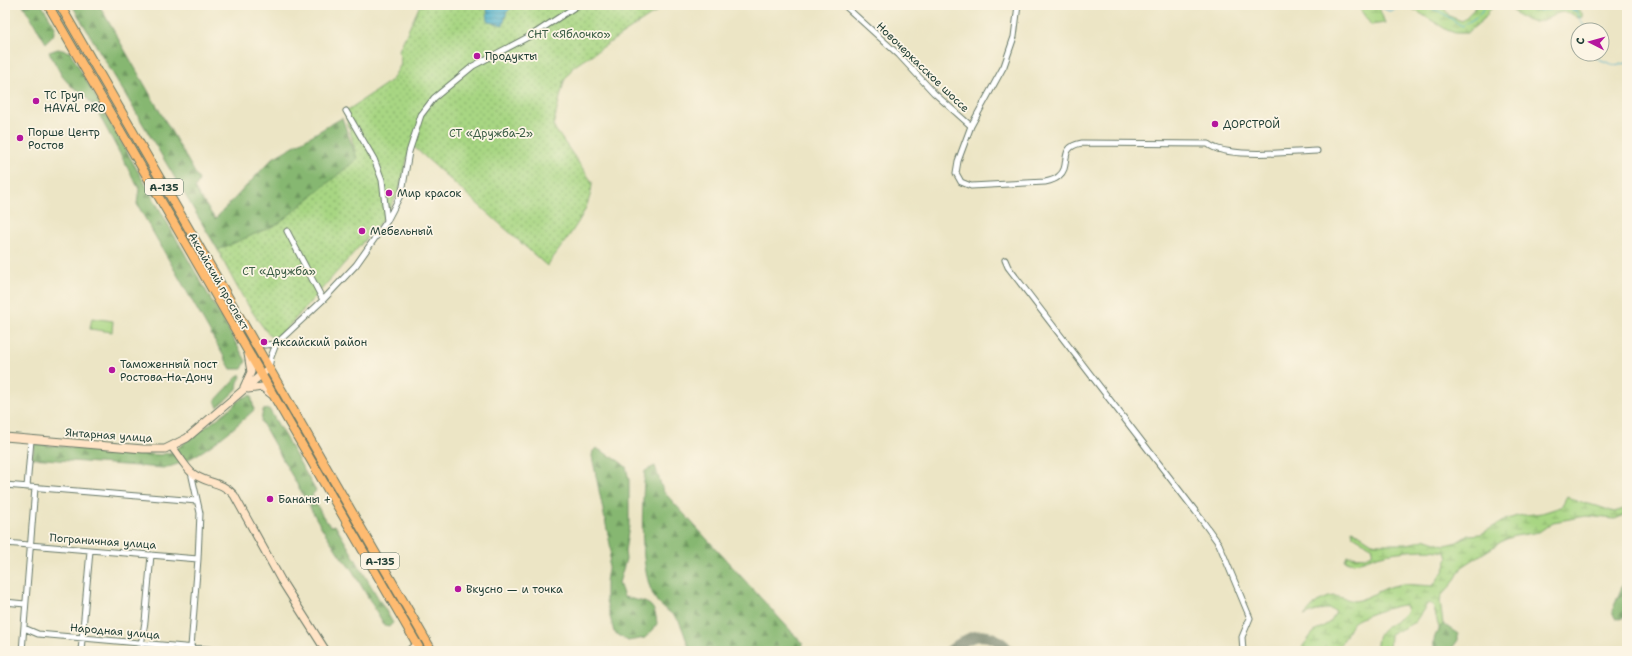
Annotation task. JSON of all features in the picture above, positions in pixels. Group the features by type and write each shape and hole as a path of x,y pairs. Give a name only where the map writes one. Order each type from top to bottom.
{"main road":[{"name":"Аксайский проспект","path":"48,5 419,648"},
{"name":"Аксайский проспект","path":"60,5 252,341 290,404 432,651"},
{"path":"261,376 269,375 284,401 290,404"}],"street":[{"path":"269,368 276,344 323,300 356,265 387,221 402,192 409,152 421,115 434,98 473,66 532,35 578,5"},
{"name":"Новочеркасское шоссе","path":"844,5 899,55 934,93 971,126"},
{"path":"1018,5 1014,37 1004,66 971,126 958,161 956,173 961,182 971,186 1045,182 1054,180 1062,174 1069,149 1072,146 1082,143 1208,144 1214,149 1239,154 1317,151"},
{"path":"346,111 374,159 382,180 387,221"},
{"path":"287,231 323,300"},
{"path":"1005,260 1011,271 1219,544 1250,618 1242,637 1243,651"},
{"path":"252,341 265,345 276,344"},
{"name":"Янтарная улица","path":"241,392 248,382 251,372 247,352"},
{"name":"Янтарная улица","path":"5,437 144,449 165,449 191,434 269,368"},
{"name":"Янтарная улица","path":"241,392 259,386 265,388 273,396"},
{"path":"27,487 31,440"},
{"path":"172,446 191,472 200,513 191,648"},
{"path":"191,472 228,489 234,495 281,580 326,651"},
{"path":"5,485 197,501"},
{"path":"22,651 35,488"},
{"name":"Пограничная улица","path":"5,543 198,559"},
{"path":"80,651 90,551"},
{"path":"140,651 140,643 145,622 151,555"},
{"path":"5,602 26,604"},
{"name":"Народная улица","path":"24,628 38,634 229,651"},
{"path":"409,651 419,648"}],"green space":[{"path":"1567,4 1573,6 1582,13 1582,17 1578,18 1566,12 1561,12 1541,21 1534,22 1522,18 1505,5 1529,5 1532,8"},
{"path":"23,5 42,5 55,27 53,36 46,43"},
{"path":"72,5 99,5 199,180 195,189 215,219 273,158 342,118 357,159 278,224 218,250"},
{"path":"420,5 666,5 573,67 564,81 553,126 592,182 591,193 576,226 547,266 414,147 409,152 399,190 386,216 275,342 258,320 244,298 218,250 278,224 357,159 345,112 392,80 401,64 399,50"},
{"path":"1357,5 1378,5 1385,23 1371,25"},
{"path":"1407,5 1436,5 1444,8 1449,16 1462,21 1478,5 1495,5 1490,9 1485,18 1467,33 1455,33 1447,30"},
{"path":"58,49 70,52 246,361 242,369 231,369 137,204 139,189 97,111 84,94 71,86 62,76 49,52"},
{"path":"92,318 113,321 112,332 90,329"},
{"path":"240,374 241,377 238,382 237,389 218,407 215,401"},
{"path":"251,395 254,410 212,445 187,460 175,465 163,468 32,458 35,444 160,455 172,452 226,412 242,398"},
{"path":"269,409 316,491 312,495 322,515 330,526 335,525 393,623 389,627 385,626 352,570 341,557 320,525 261,421 263,410"},
{"path":"596,448 619,461 626,467 629,480 629,526 625,551 626,559 619,583 624,597 647,603 654,610 657,624 645,638 628,641 614,632 606,601 606,582 611,549 592,456 593,451"},
{"path":"655,466 663,491 802,643 804,651 691,651 678,620 656,600 650,588 646,573 642,519 645,471"},
{"path":"1567,496 1578,502 1597,506 1614,512 1627,508 1627,514 1615,519 1586,516 1553,522 1539,532 1515,536 1504,540 1462,567 1453,583 1442,595 1440,601 1443,624 1439,628 1433,605 1428,603 1415,622 1390,635 1389,651 1377,651 1379,636 1386,627 1397,621 1407,611 1405,605 1378,612 1356,621 1351,626 1341,644 1334,648 1319,651 1299,651 1313,633 1330,622 1336,612 1325,609 1304,616 1317,602 1335,596 1354,601 1360,600 1389,587 1402,584 1433,586 1444,570 1448,558 1446,552 1438,551 1404,551 1381,555 1355,563 1345,561 1347,556 1366,557 1372,554 1373,548 1353,536 1352,530 1372,543 1408,544 1427,539 1445,545 1457,542 1468,535 1481,534 1505,520 1517,516 1542,513 1561,507"},
{"path":"1627,575 1627,617 1620,619 1615,618 1612,611"},
{"path":"1443,624 1458,634 1458,640 1450,651 1435,651 1434,640 1438,630"}],"water":[{"path":"491,5 514,5 507,12 503,25 488,22 487,9"}],"waterway":[{"path":"1376,5 1389,11 1409,5"},
{"path":"1421,5 1441,12 1462,26 1478,16 1486,5"},
{"path":"1521,5 1535,11 1555,8 1576,11 1582,22"},
{"path":"1606,62 1614,65 1627,63"}],"taxiway":[{"path":"950,651 963,641 977,636 990,637 998,640 1005,646"}],"place":[{"name":"Продукты","path":"477,56"},
{"name":"ТС Груп HAVAL PRO","path":"36,101"},
{"name":"ДОРСТРОЙ","path":"1215,124"},
{"name":"Порше Центр Ростов","path":"20,138"},
{"name":"Мир красок","path":"389,193"},
{"name":"Мебельный","path":"362,231"},
{"name":"Аксайский район","path":"264,342"},
{"name":"Таможенный пост Ростова-На-Дону","path":"112,370"},
{"name":"Бананы +","path":"270,499"},
{"name":"Вкусно — и точка","path":"458,589"}],"park label":[{"name":"СНТ «Яблочко»","path":"569,34"},
{"name":"СТ «Дружба-2»","path":"491,133"},
{"name":"СТ «Дружба»","path":"279,271"}]}
